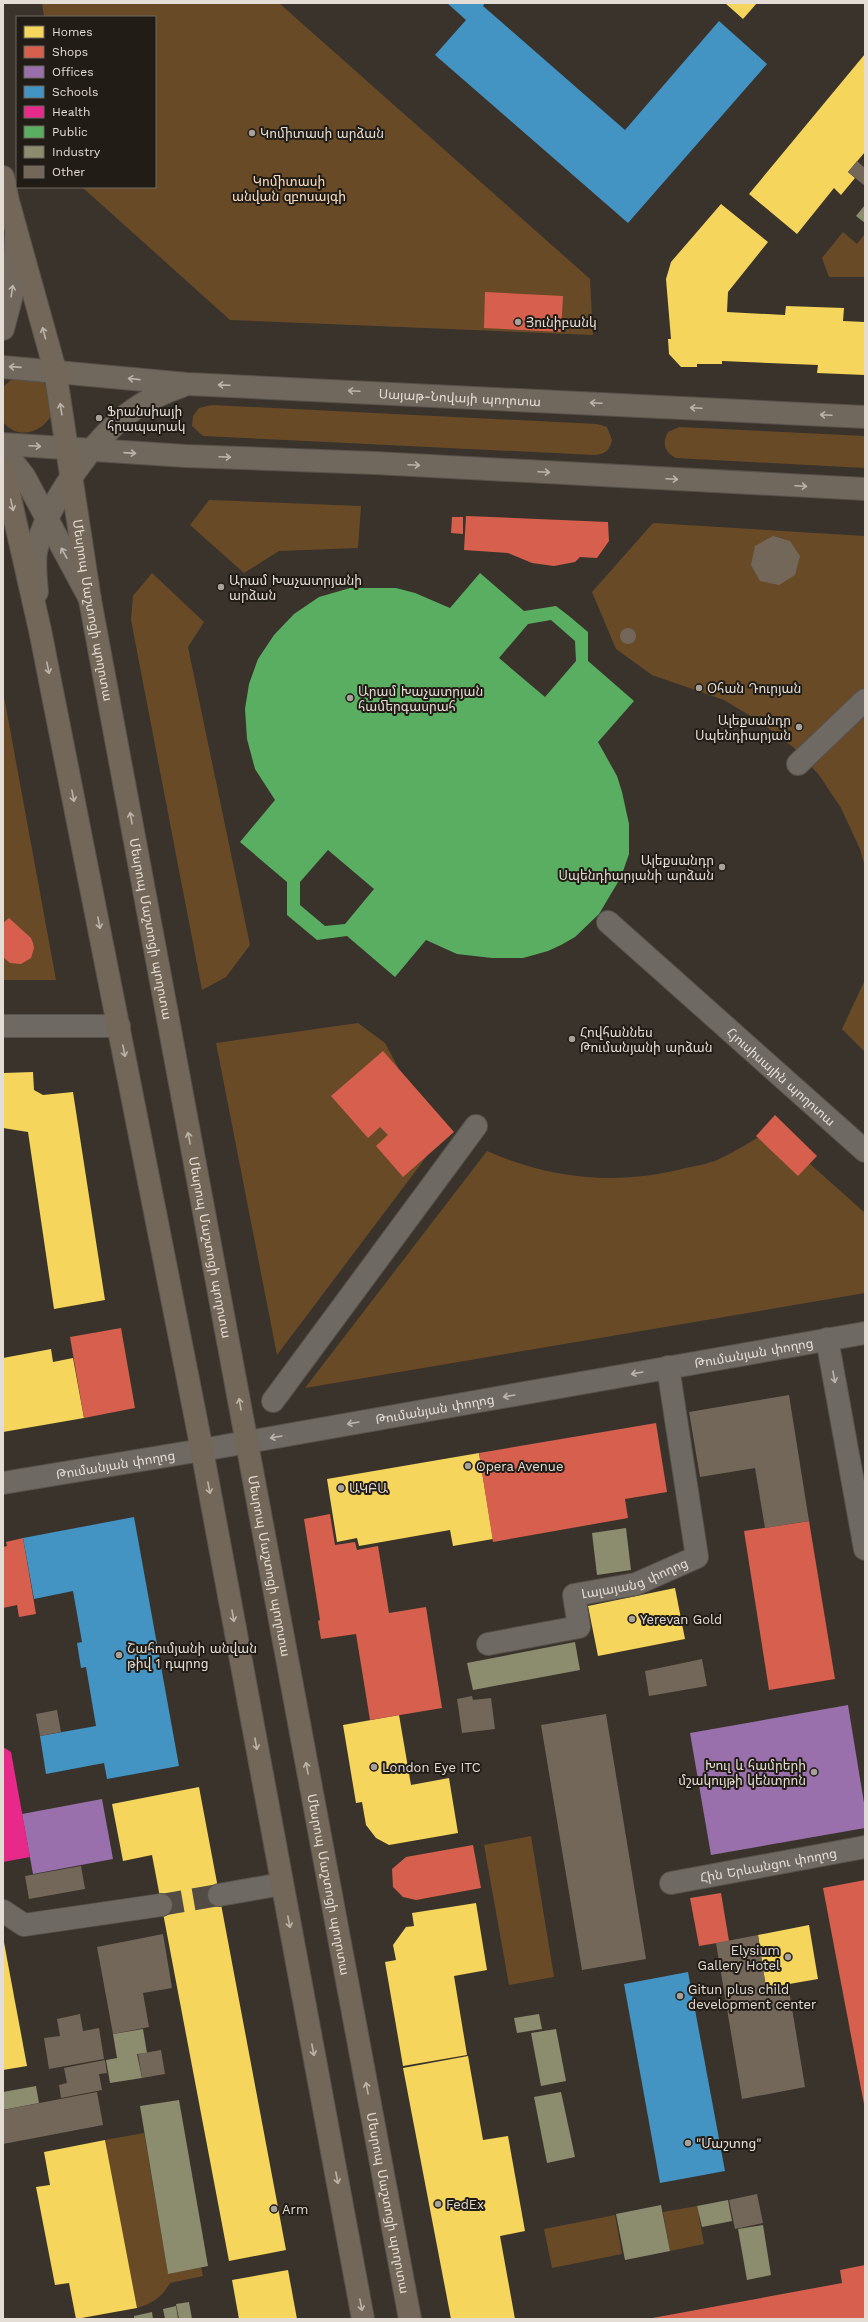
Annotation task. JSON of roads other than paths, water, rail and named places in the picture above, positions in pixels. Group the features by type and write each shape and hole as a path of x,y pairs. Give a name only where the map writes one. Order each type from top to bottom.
{"highway":[{"name":"Մեսրոպ Մաշտոցի պողոտա","path":"3,177 55,370 67,448 70,480 90,600 410,2319"},
{"path":"3,467 40,630 202,1450 363,2319"}],"main road":[{"path":"3,328 13,291 16,228"},
{"path":"3,366 55,370"},
{"name":"Սայաթ-Նովայի պողոտա","path":"55,370 187,384 865,417"},
{"path":"40,630 36,553 47,521 70,480 92,450 132,411 156,395 187,384"},
{"path":"3,444 186,456 375,463 865,489"},
{"path":"3,449 24,476 90,600"}],"street":[{"path":"798,764 865,700"},
{"name":"Հյուսիսային պողոտա","path":"608,922 865,1151"},
{"path":"3,1026 119,1026"},
{"path":"272,1401 476,1126"},
{"name":"Թումանյան փողոց","path":"3,1483 202,1450 865,1333"},
{"path":"827,1339 865,1549"},
{"name":"Լալայանց փողոց","path":"488,1644 578,1627 574,1595 636,1584 697,1556 668,1367"},
{"name":"Հին Երևանցու փողոց","path":"671,1883 865,1847"},
{"path":"219,1895 282,1884"},
{"path":"3,1911 24,1925 161,1905"}],"tunnel":[{"path":"161,1905 219,1895"}],"place":[{"name":"Կոմիտասի արձան","path":"252,133"},
{"name":"Յունիբանկ","path":"518,322"},
{"name":"Ֆրանսիայի հրապարակ","path":"99,418"},
{"name":"Արամ Խաչատրյանի արձան","path":"221,587"},
{"name":"Օհան Դուրյան","path":"699,688"},
{"name":"Արամ Խաչատրյան համերգասրահ","path":"350,698"},
{"name":"Ալեքսանդր Սպենդիարյան","path":"799,727"},
{"name":"Ալեքսանդր Սպենդիարյանի արձան","path":"722,867"},
{"name":"Հովհաննես Թումանյանի արձան","path":"572,1039"},
{"name":"Opera Avenue","path":"468,1466"},
{"name":"ԱԿԲԱ","path":"341,1488"},
{"name":"Yerevan Gold","path":"632,1619"},
{"name":"Շահումյանի անվան թիվ 1 դպրոց","path":"119,1655"},
{"name":"London Eye ITC","path":"374,1767"},
{"name":"Խուլ և համրերի մշակույթի կենտրոն","path":"814,1772"},
{"name":"Elysium Gallery Hotel","path":"788,1957"},
{"name":"Gitun plus child development center","path":"680,1996"},
{"name":"\"Մաշտոց\"","path":"688,2143"},
{"name":"FedEx","path":"438,2204"},
{"name":"Arm","path":"274,2209"}],"park label":[{"name":"Կոմիտասի անվան զբոսայգի","path":"289,188"}]}
